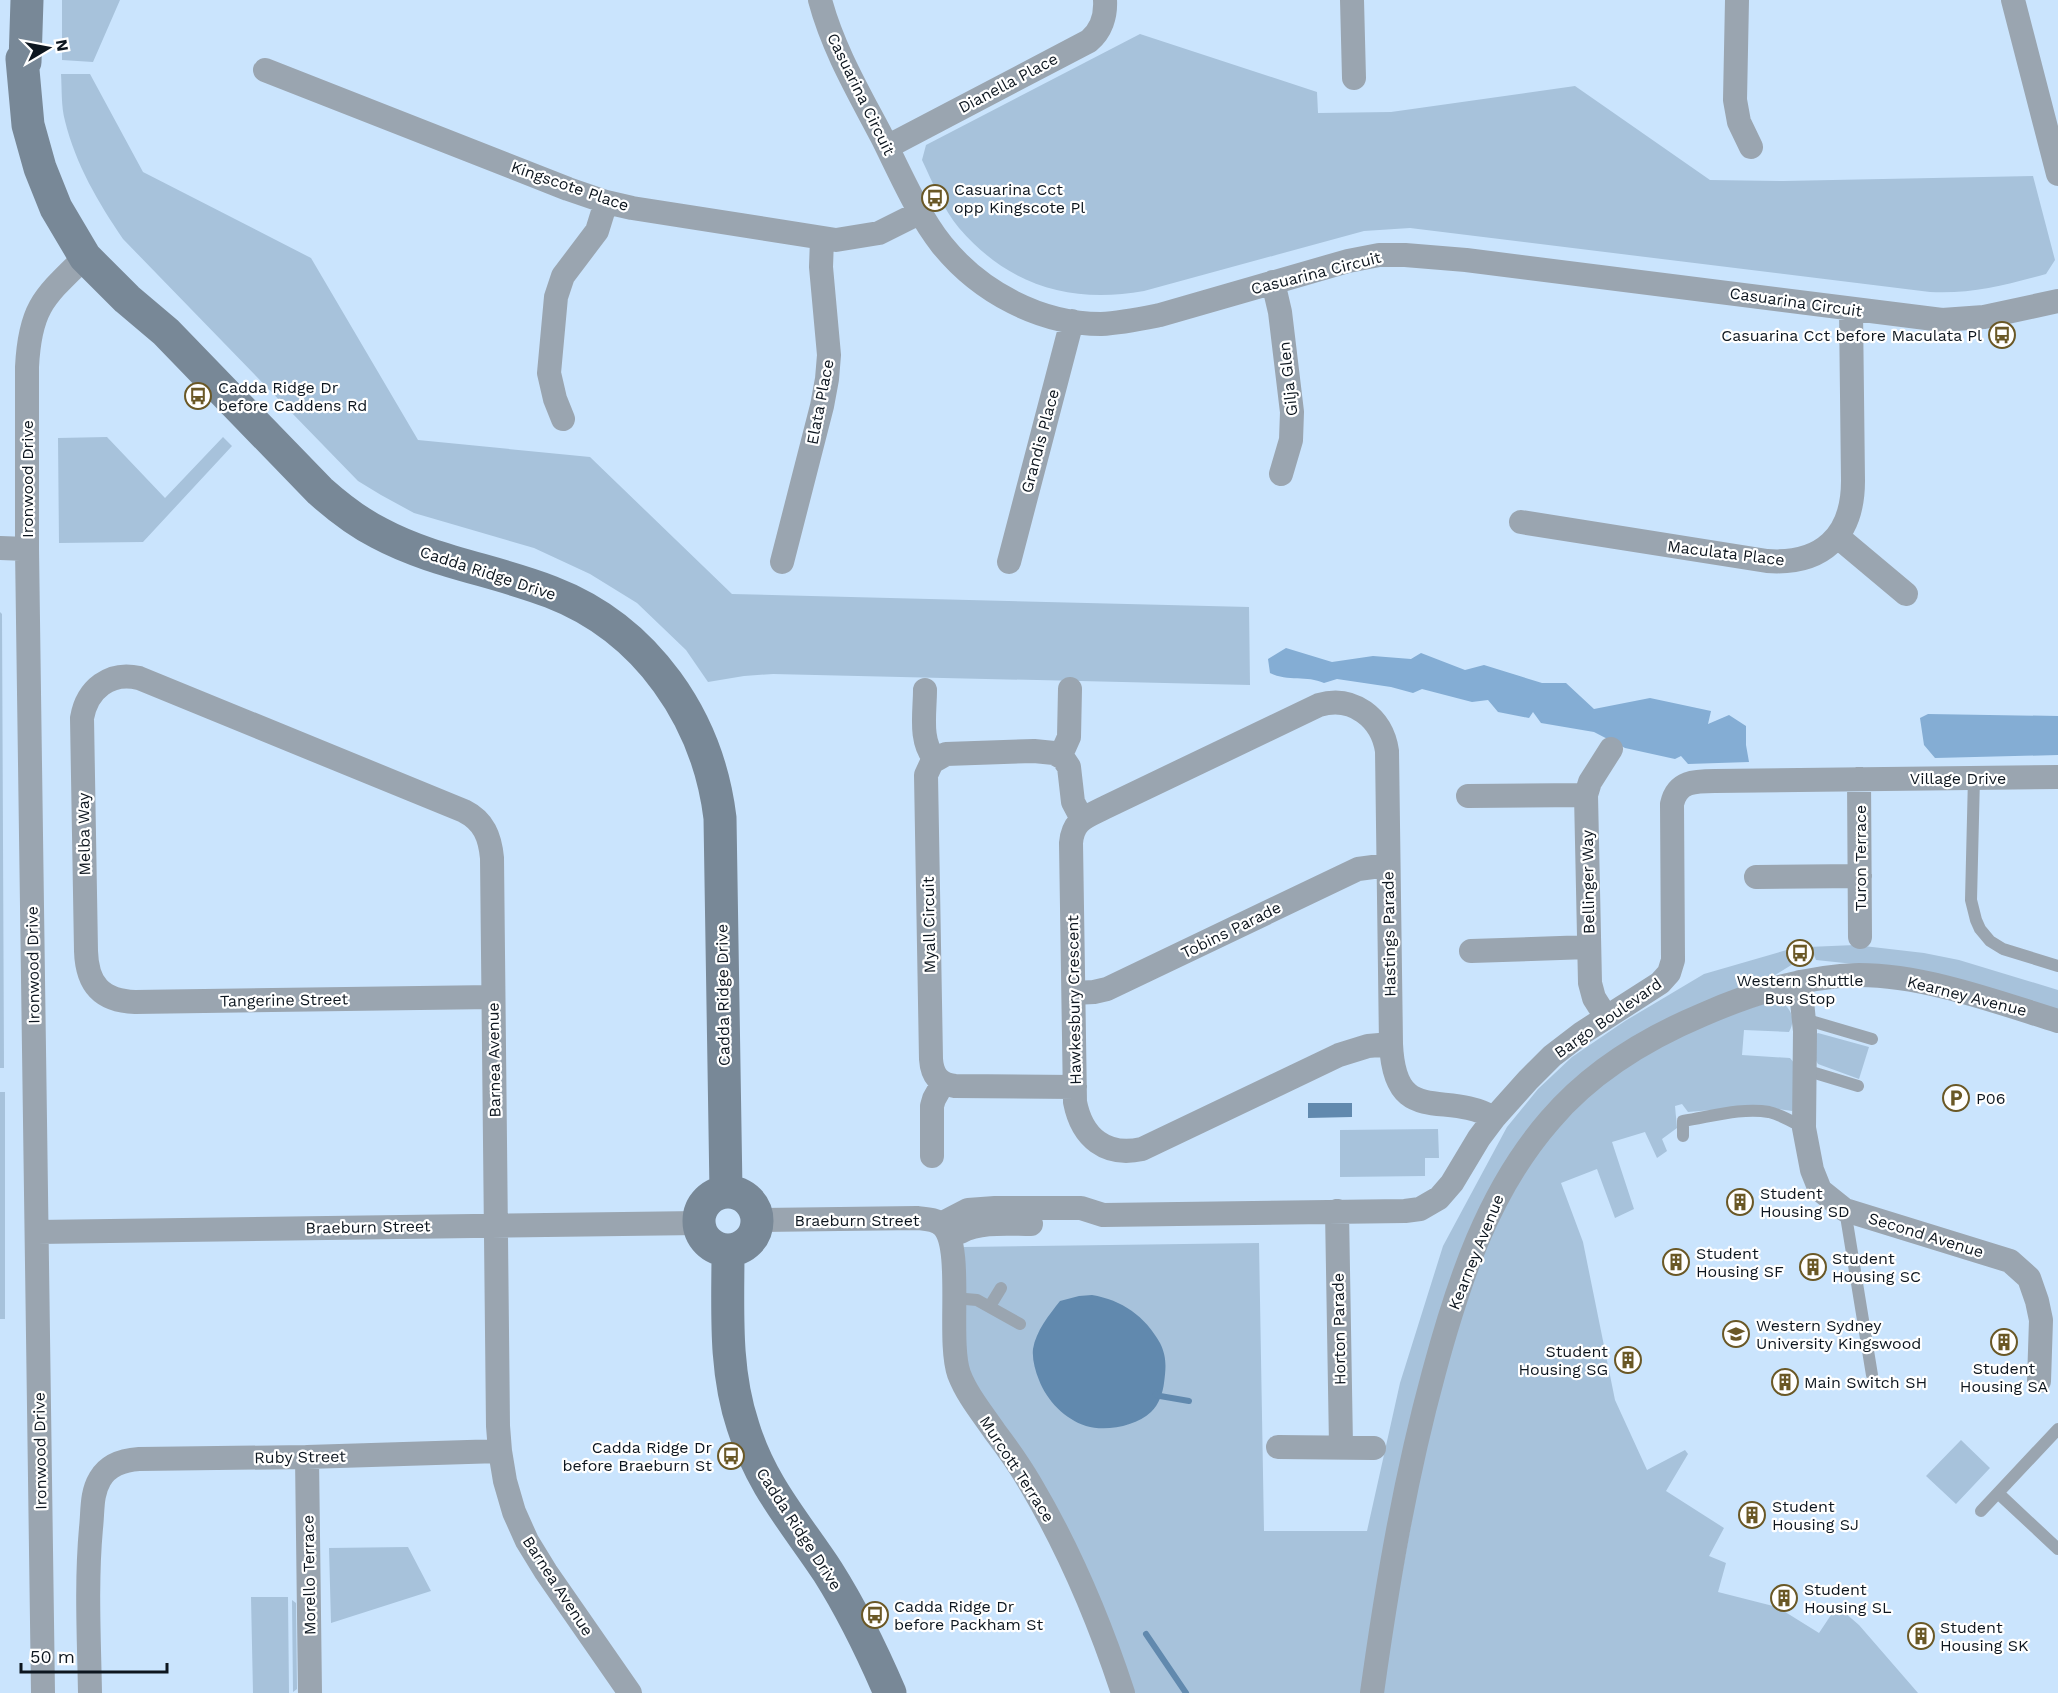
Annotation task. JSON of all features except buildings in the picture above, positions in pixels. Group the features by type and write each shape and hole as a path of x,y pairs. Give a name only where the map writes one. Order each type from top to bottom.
{"street":[{"name":"Cadda Ridge Drive","path":"27,0 25,62 22,59 30,137 56,208 85,257 127,299 166,332 320,491 348,514 379,533 407,546 538,588 575,603 626,638 651,662 675,693 696,729 710,765 720,818 726,1191"},
{"name":"Casuarina Circuit","path":"820,0 839,53 921,212 942,244 990,290 1052,317 1101,324 1160,315 1348,261 1379,255 1466,260 1942,320 1964,320 2002,314 2058,301"},
{"name":"Dianella Place","path":"887,147 1089,41 1103,22 1105,0"},
{"path":"1352,0 1354,78"},
{"path":"1737,0 1735,100 1738,122 1751,147"},
{"path":"2013,0 2058,174"},
{"name":"Kingscote Place","path":"265,70 557,185 606,202 633,208 822,239 847,239 879,233 921,212"},
{"path":"562,419 549,373 556,297 559,285 569,267 597,231 606,202"},
{"name":"Elata Place","path":"782,562 827,379 829,354 821,267 822,239"},
{"name":"Ironwood Drive","path":"43,1693 27,549 27,367 32,324 40,305 51,290 85,257"},
{"name":"Gilja Glen","path":"1273,282 1280,312 1292,412 1291,440 1281,474"},
{"path":"1851,310 1853,488 1846,523 1838,537 1906,594"},
{"name":"Grandis Place","path":"1009,562 1072,321"},
{"name":"Maculata Place","path":"1521,522 1774,562 1795,561 1810,556 1824,549 1838,537"},
{"path":"0,548 27,549"},
{"name":"Barnea Avenue","path":"89,697 100,684 114,678 126,676 139,678 464,811 475,817 486,830 491,848 500,1451 509,1496 534,1554 630,1693"},
{"path":"1057,754 1069,737 1070,689"},
{"path":"925,690 924,736 929,752 935,759 946,754 1034,751 1057,754 1069,767 1073,802 1082,819"},
{"name":"Melba Way","path":"88,973 82,718 89,697"},
{"name":"Hastings Parade","path":"1082,819 1313,708 1328,703 1340,703 1364,711 1375,721 1385,738 1388,757 1391,1044 1395,1077 1412,1096 1432,1104 1476,1109 1494,1118"},
{"name":"Bellinger Way","path":"1606,1017 1594,998 1591,988 1586,795 1590,782 1611,749"},
{"name":"Myall Circuit","path":"935,759 926,775 931,1059 934,1075 943,1083"},
{"name":"Village Drive","path":"1859,779 2058,777"},
{"name":"Turon Terrace","path":"1859,779 1860,937"},
{"name":"Bargo Boulevard","path":"946,1231 980,1225 1082,1222 1102,1215 1405,1211 1427,1206 1444,1193 1494,1118 1552,1056 1606,1017 1660,983 1669,973 1672,964 1672,804 1679,788 1695,781 1859,779"},
{"path":"1468,796 1586,795"},
{"name":"Hawkesbury Crescent","path":"1082,819 1074,829 1071,843 1075,1087 1078,1117 1089,1135 1097,1142 1111,1149 1124,1152 1136,1151 1151,1146 1350,1051 1368,1046 1391,1044"},
{"name":"Tobins Parade","path":"1074,993 1107,989 1358,869 1388,865"},
{"path":"1756,877 1860,876"},
{"path":"1471,951 1589,947"},
{"name":"Tangerine Street","path":"88,973 102,993 128,1002 493,997"},
{"name":"Kearney Avenue","path":"1372,1693 1386,1594 1408,1478 1446,1328 1466,1268 1506,1181 1525,1151 1551,1118 1574,1095 1602,1071 1686,1022 1738,999 1800,982 1860,975 1899,979 1961,991 2058,1020"},
{"name":"Second Avenue","path":"1800,982 1811,1142 1820,1190 1845,1209 2010,1261 2022,1270 2029,1278 2041,1320 2039,1381"},
{"path":"932,1156 932,1107 943,1083 955,1086 1075,1087"},
{"path":"726,1191 744,1196 750,1203 757,1220 749,1241 736,1249 728,1250 711,1245 700,1232 699,1223 701,1208 706,1201 711,1196 726,1191"},
{"name":"Horton Parade","path":"1337,1211 1341,1446"},
{"name":"Braeburn Street","path":"757,1220 917,1218 932,1220 946,1231"},
{"name":"Braeburn Street","path":"37,1232 699,1223"},
{"name":"Murcott Terrace","path":"946,1231 953,1256 955,1357 963,1382 970,1397 1030,1484 1064,1544 1090,1602 1123,1693"},
{"name":"Cadda Ridge Drive","path":"728,1250 728,1328 731,1375 750,1446 776,1499 827,1570 850,1610 890,1693"},
{"path":"1278,1447 1374,1448"},
{"name":"Ruby Street","path":"90,1693 89,1548 93,1497 104,1472 120,1462 139,1459 500,1451"},
{"name":"Morello Terrace","path":"307,1457 310,1693"}],"lane":[{"path":"1974,777 1971,900 1976,920 1980,929 1990,940 2003,949 2058,966"},
{"path":"1804,1019 1872,1039"},
{"path":"1805,1070 1858,1086"},
{"path":"1683,1136 1683,1121 1751,1111 1769,1112 1784,1117 1811,1142"},
{"path":"1845,1209 1872,1375"},
{"path":"990,1306 1001,1288"},
{"path":"954,1298 972,1298 1020,1324"},
{"path":"1981,1512 2058,1430"},
{"path":"1998,1493 2058,1549"}],"shaded area":[{"path":"62,0 120,0 93,62 62,60"},
{"path":"1140,34 1317,92 1318,113 1391,112 1575,86 1710,180 1783,181 2033,176 2055,260 2046,274 2017,282 1975,290 1930,292 1410,228 1364,231 1144,291 1091,295 1043,286 1020,277 978,248 953,221 922,160 926,145"},
{"path":"61,74 90,74 143,172 311,258 418,440 590,457 732,594 1249,607 1250,685 773,674 708,682 686,650 637,603 590,574 534,548 414,513 358,481 123,239 97,197 75,153 64,115"},
{"path":"107,437 165,498 223,437 232,446 143,542 59,543 58,438"},
{"path":"0,612 2,614 4,1068 0,1068"},
{"path":"1286,648 1332,662 1373,656 1411,659 1421,653 1465,670 1484,665 1542,683 1566,683 1594,709 1650,698 1711,711 1708,724 1729,715 1746,726 1749,762 1688,764 1681,756 1675,759 1625,748 1594,732 1541,723 1533,712 1529,718 1498,712 1488,700 1472,702 1422,689 1413,693 1391,687 1337,679 1324,683 1270,673 1268,659"},
{"path":"1928,714 2058,716 2058,755 1935,758 1924,745 1920,718"},
{"path":"1855,945 1924,953 1959,960 2058,990 2058,1012 1873,966 1816,960 1814,955 1809,955 1808,947"},
{"path":"1790,949 1793,964 1772,977 1636,1039 1488,1196 1364,1693 1132,1693 969,1372 965,1355 964,1247 1259,1243 1264,1531 1367,1531 1400,1383 1443,1246 1507,1127 1538,1089 1572,1057 1625,1021 1704,974"},
{"path":"1776,1000 1785,1005 1791,1013 1792,1022 1789,1032 1744,1030 1742,1055 1790,1058 1795,1064 1795,1108 1792,1111 1759,1106 1688,1112 1682,1104 1675,1106 1677,1128 1662,1139 1667,1151 1657,1158 1645,1132 1612,1142 1634,1209 1615,1218 1597,1169 1561,1183 1583,1242 1615,1400 1647,1470 1685,1450 1688,1454 1666,1491 1724,1528 1709,1556 1726,1563 1718,1592 1777,1607 1819,1633 1837,1606 1859,1625 1918,1693 1380,1693 1432,1409 1486,1241 1540,1145 1580,1101 1615,1072 1703,1023"},
{"path":"1816,1034 1869,1047 1859,1079 1818,1064 1814,1057"},
{"path":"0,1092 5,1092 5,1319 0,1319"},
{"path":"1308,1103 1352,1103 1352,1117 1308,1118"},
{"path":"1438,1129 1439,1158 1425,1158 1425,1176 1340,1177 1340,1130"},
{"path":"1092,1295 1123,1305 1140,1317 1154,1333 1164,1353 1164,1383 1156,1406 1145,1417 1120,1427 1094,1428 1078,1423 1064,1414 1042,1388 1034,1364 1033,1349 1037,1336 1060,1301"},
{"path":"1961,1440 1990,1468 1956,1504 1926,1476"},
{"path":"408,1547 431,1591 331,1623 329,1548"},
{"path":"251,1597 288,1597 289,1693 253,1693"},
{"path":"292,1600 296,1603 297,1689 293,1692"}],"waterway":[{"path":"1156,1394 1189,1401"},
{"path":"1146,1634 1186,1693"}],"place":[{"name":"Casuarina Cct opp Kingscote Pl","path":"935,198"},
{"name":"Casuarina Cct before Maculata Pl","path":"2002,335"},
{"name":"Cadda Ridge Dr before Caddens Rd","path":"198,396"},
{"name":"Western Shuttle Bus Stop","path":"1800,953"},
{"name":"P06","path":"1956,1098"},
{"name":"Student Housing SD","path":"1740,1202"},
{"name":"Student Housing SF","path":"1676,1262"},
{"name":"Student Housing SC","path":"1813,1267"},
{"name":"Western Sydney University Kingswood","path":"1736,1334"},
{"name":"Student Housing SA","path":"2004,1342"},
{"name":"Student Housing SG","path":"1628,1360"},
{"name":"Main Switch SH","path":"1785,1382"},
{"name":"Cadda Ridge Dr before Braeburn St","path":"731,1456"},
{"name":"Student Housing SJ","path":"1752,1515"},
{"name":"Student Housing SL","path":"1784,1598"},
{"name":"Cadda Ridge Dr before Packham St","path":"875,1615"},
{"name":"Student Housing SK","path":"1921,1636"}]}
